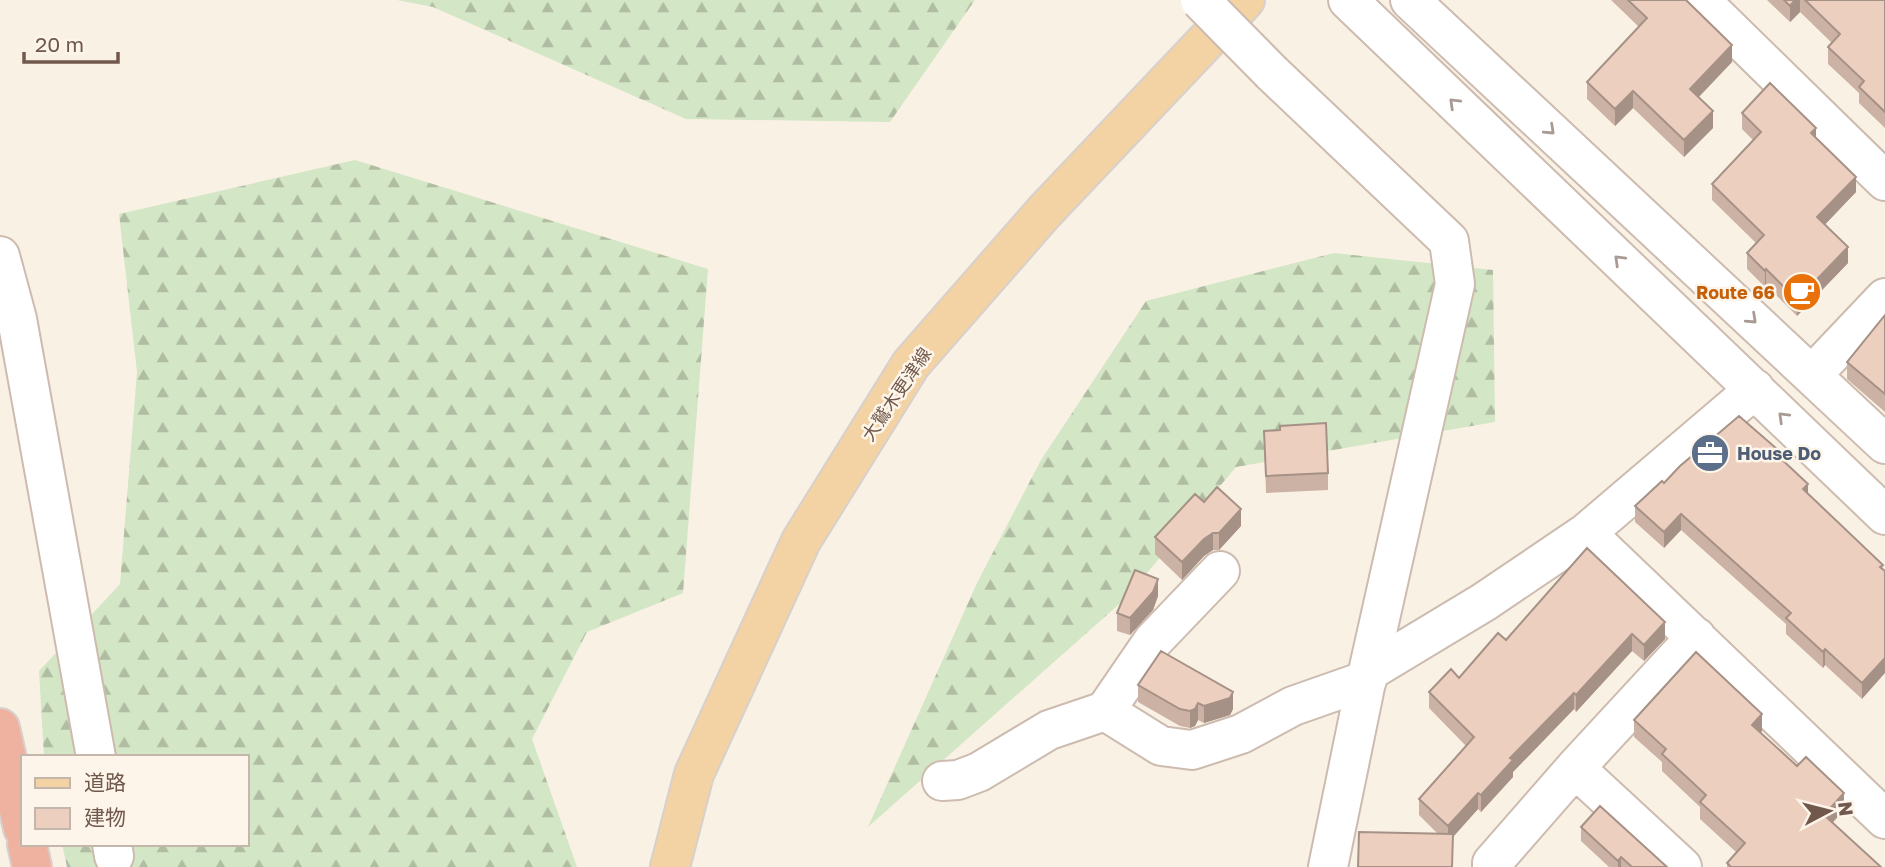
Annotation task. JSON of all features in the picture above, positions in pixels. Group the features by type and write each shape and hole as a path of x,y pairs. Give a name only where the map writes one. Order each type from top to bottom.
{"highway":[{"path":"0,728 21,819"},
{"path":"27,846 32,867"}],"main road":[{"name":"大鷲木更津線","path":"670,867 694,774 801,541 911,364 1045,211 1245,0"}],"street":[{"path":"1199,0 1449,241 1455,284 1328,867"},
{"path":"1348,0 1885,516"},
{"path":"1410,0 1885,443"},
{"path":"1700,0 1885,181"},
{"path":"0,256 17,319 96,755"},
{"path":"1812,375 1880,307"},
{"path":"1105,711 1161,746 1192,750 1241,734 1293,706 1368,676 1586,533 1755,389"},
{"path":"1586,533 1885,819"},
{"path":"942,781 958,780 979,772 1049,730 1105,711 1153,641 1220,570"},
{"path":"1492,867 1492,863 1575,768 1696,637"},
{"path":"1575,768 1682,867"}],"green space":[{"path":"397,0 975,0 890,122 686,119 433,7"},
{"path":"355,160 708,269 683,593 587,632 532,739 577,867 67,867 62,846 248,846 248,755 44,755 39,671 120,584 137,372 119,214"},
{"path":"1334,253 1493,270 1495,422 1236,467 1126,598 868,827 977,583 1041,460 1146,301"}],"building":[{"path":"1628,0 1686,0 1732,45 1690,89 1713,111 1684,140 1633,91 1615,109 1587,82 1647,18"},
{"path":"1784,0 1795,0 1790,6"},
{"path":"1805,0 1885,0 1885,112 1859,87 1864,81 1828,47 1840,34"},
{"path":"1770,83 1816,128 1811,133 1856,177 1817,217 1848,247 1797,300 1747,253 1764,235 1712,184 1761,132 1742,113"},
{"path":"1885,315 1885,394 1847,362"},
{"path":"1739,416 1777,449 1774,452 1808,484 1803,489 1883,565 1880,567 1885,571 1885,658 1862,683 1786,618 1791,613 1681,514 1664,532 1635,506"},
{"path":"1326,423 1328,473 1266,476 1264,431 1280,430 1280,426"},
{"path":"1217,487 1241,509 1219,533 1213,533 1204,539 1182,562 1155,537 1195,494 1204,502"},
{"path":"1587,548 1665,622 1644,645 1632,634 1576,695 1574,693 1510,758 1513,760 1481,795 1478,793 1448,826 1419,799 1474,737 1429,692 1451,669 1459,678 1498,633 1506,640"},
{"path":"1135,570 1158,579 1153,592 1130,618 1117,613"},
{"path":"1161,651 1233,692 1230,698 1204,706 1198,703 1195,709 1190,711 1180,709 1138,685"},
{"path":"1696,652 1762,714 1752,725 1797,766 1806,757 1844,793 1824,815 1881,867 1731,867 1727,863 1745,843 1700,802 1706,795 1662,754 1666,749 1634,720"},
{"path":"1600,806 1667,867 1632,867 1621,857 1618,861 1581,827"},
{"path":"1359,832 1453,834 1452,867 1358,867"}],"place":[{"name":"Route 66","path":"1802,292"},
{"name":"House Do","path":"1710,453"}]}
